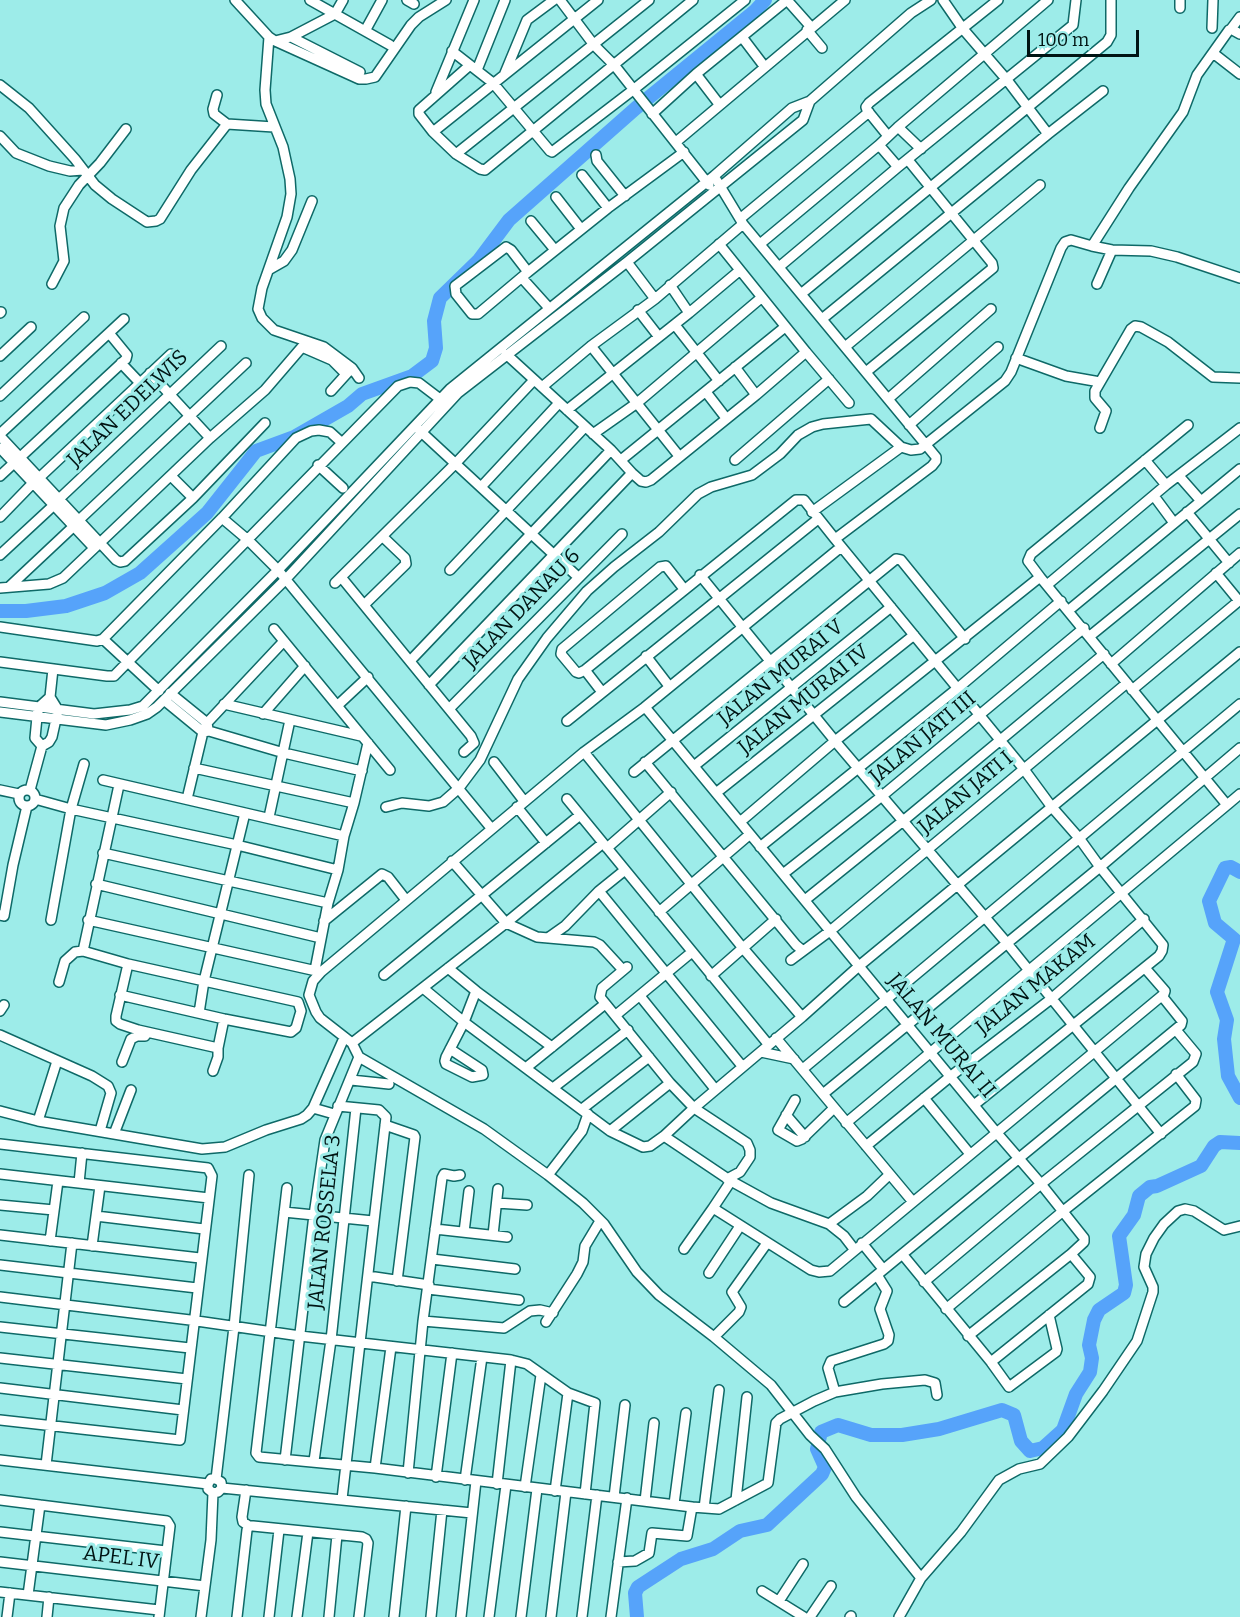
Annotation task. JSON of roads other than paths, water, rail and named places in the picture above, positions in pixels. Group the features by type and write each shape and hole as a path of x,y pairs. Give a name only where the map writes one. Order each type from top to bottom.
{"street":[{"path":"235,0 272,39 359,79 375,77 411,26 424,13 446,0"},
{"path":"310,0 390,45"},
{"path":"272,39 291,37 335,14 343,0"},
{"path":"365,31 382,0"},
{"path":"436,94 474,0"},
{"path":"506,0 473,68 436,94 419,110 419,114 432,132 456,154 480,169 486,170 693,0"},
{"path":"505,73 527,20 554,0"},
{"path":"318,971 584,752 645,707 935,463 935,455 760,244 710,178 650,112 560,0"},
{"path":"432,132 598,0"},
{"path":"456,154 649,0"},
{"path":"452,51 493,83 552,152 635,92 745,0"},
{"path":"650,112 787,0 822,48"},
{"path":"676,142 845,0"},
{"path":"153,704 167,696 286,579 450,388 710,178 795,106 810,101 911,13 931,0"},
{"path":"943,0 963,29 1007,80 1048,134"},
{"path":"888,136 866,108 868,103 998,0"},
{"path":"760,244 879,146 898,127 1048,0"},
{"path":"779,267 898,167 1073,26 1076,0"},
{"path":"801,294 1107,42 1111,35 1111,0"},
{"path":"1212,28 1213,0"},
{"path":"1092,246 1182,112 1192,84 1240,17"},
{"path":"1231,29 1240,34"},
{"path":"291,37 360,72"},
{"path":"742,37 764,66"},
{"path":"272,39 266,104 284,147 291,194 287,217 258,304 260,313 274,330 324,347 349,371"},
{"path":"1213,53 1240,74"},
{"path":"696,74 719,104"},
{"path":"0,85 29,108 104,192 147,222 156,222 160,219 191,170 227,124"},
{"path":"822,320 1103,91"},
{"path":"217,95 214,114 227,124 274,127"},
{"path":"0,702 106,725 147,714 159,690 417,429 506,354 627,262 803,120 810,101"},
{"path":"542,387 591,346 656,299 742,221 869,112"},
{"path":"898,127 921,149"},
{"path":"52,284 64,261 60,232 62,214 86,173 126,129"},
{"path":"0,136 16,153 49,166 86,173"},
{"path":"879,146 898,167"},
{"path":"549,308 525,275 511,250 505,247 456,285 454,290 475,314 525,275 608,208 684,152"},
{"path":"596,154 597,160 625,196"},
{"path":"866,372 993,268 992,263 974,240 908,160"},
{"path":"582,175 608,208"},
{"path":"844,347 1040,185"},
{"path":"556,197 582,229"},
{"path":"270,269 284,261 292,250 312,201"},
{"path":"531,221 555,250"},
{"path":"386,807 402,802 429,806 443,802 459,788 476,766 518,679 547,638 587,591 659,532 698,494 711,487 752,475 780,454 798,435 823,424 871,419 901,447 916,450 1005,381 1065,242 1071,240 1112,250 1151,250 1240,278"},
{"path":"719,244 849,403"},
{"path":"1098,284 1112,250"},
{"path":"627,262 656,299"},
{"path":"567,410 689,314 739,271"},
{"path":"670,285 689,314"},
{"path":"593,434 637,403 761,298"},
{"path":"888,399 991,309"},
{"path":"638,310 658,337"},
{"path":"0,396 84,317"},
{"path":"124,319 0,435 17,460 97,545 117,560 125,561 193,498 265,423"},
{"path":"675,325 719,381"},
{"path":"1100,428 1106,414 1094,396 1131,329 1136,326 1168,342 1213,377 1240,378"},
{"path":"0,356 31,327"},
{"path":"621,460 785,327"},
{"path":"0,476 121,363 127,355 109,333"},
{"name":"JALAN EDELWIS","path":"0,555 221,345"},
{"path":"591,346 679,456"},
{"path":"5,587 58,582 210,438 265,390 302,347 332,360 359,378"},
{"path":"909,425 998,347"},
{"path":"506,354 611,450 632,473 645,482 651,480 806,352"},
{"path":"0,517 36,480 171,354"},
{"path":"1016,358 1066,376 1100,382"},
{"path":"121,363 140,383"},
{"path":"5,587 246,363"},
{"path":"735,367 756,395"},
{"path":"331,391 349,371"},
{"path":"150,373 210,438"},
{"path":"735,459 829,379"},
{"path":"464,752 474,741 364,605 338,580 455,464 534,380"},
{"path":"0,662 111,676 122,670 318,465 398,386 410,382 419,383 440,399"},
{"path":"706,392 726,418"},
{"path":"481,487 559,403"},
{"path":"1188,425 1031,554 1028,561 1227,805"},
{"path":"450,570 585,427"},
{"path":"740,822 835,741 935,662 1240,428"},
{"path":"417,429 578,577"},
{"path":"0,627 97,641 103,639 222,518 296,438 319,430 330,432 341,442"},
{"path":"567,721 720,598 815,515 901,447"},
{"path":"0,448 17,460"},
{"path":"410,661 611,450"},
{"path":"1145,460 1166,485"},
{"path":"318,465 343,488"},
{"path":"1069,610 1240,469"},
{"path":"429,685 632,473"},
{"path":"171,476 193,498"},
{"path":"1179,476 1201,501"},
{"path":"1154,496 1174,523"},
{"path":"684,589 666,566 660,567 562,649 561,654 576,672 585,670 684,589 700,575 796,500 804,500 1023,768 1051,806 1144,919 1163,947 1159,956 974,1104"},
{"path":"1187,512 1229,563"},
{"name":"JALAN JATI III","path":"783,874 980,715 1240,514"},
{"path":"222,518 248,540 286,579 491,828"},
{"name":"JALAN DANAU 6","path":"449,709 515,645 578,577 622,534"},
{"path":"364,605 406,564 405,558 383,537"},
{"path":"1111,664 1240,553"},
{"path":"634,772 896,558 965,639"},
{"path":"1216,573 1239,600"},
{"path":"700,575 835,741 1006,942 1161,1134"},
{"name":"JALAN JATI I","path":"791,960 830,931 1023,768 1239,600"},
{"path":"760,847 958,688 1061,601"},
{"name":"JALAN MURAI V","path":"694,766 891,607"},
{"path":"274,629 390,770"},
{"name":"JALAN MURAI IV","path":"716,793 914,635"},
{"path":"103,639 159,690"},
{"path":"187,799 206,729 225,704 284,641"},
{"path":"423,988 464,1022 610,1131 644,1147 650,1146 859,966 1240,652"},
{"path":"805,900 1104,654"},
{"path":"646,656 669,686"},
{"path":"263,714 305,666"},
{"path":"30,790 42,746 51,740 57,715 50,697 53,669"},
{"path":"585,670 602,692"},
{"path":"338,705 368,677"},
{"path":"167,696 206,729 284,753 362,771"},
{"path":"42,746 35,738 38,712 50,697"},
{"path":"225,704 364,739"},
{"path":"804,1068 1240,704"},
{"name":"JALAN MURAI II","path":"645,707 1041,1184 1084,1240 1071,1254"},
{"path":"0,712 38,712"},
{"path":"269,817 290,720"},
{"path":"364,739 362,771 324,921 318,971 309,995 320,1018 348,1040 359,1056 484,1129 583,1203 600,1221 637,1272 659,1295 771,1385 810,1435 825,1449 856,1497 921,1578"},
{"path":"823,1094 1100,867 1240,748"},
{"path":"584,752 742,947 802,1017"},
{"path":"494,762 546,843"},
{"path":"645,762 802,950"},
{"path":"51,920 71,809 84,764"},
{"path":"194,768 276,788 354,803"},
{"path":"103,780 344,836"},
{"path":"83,951 119,785"},
{"path":"0,790 19,794"},
{"path":"19,794 24,790 30,790 35,800"},
{"path":"0,1111 38,1121 202,1149 215,1149 238,1143 266,1130 301,1119 313,1108 348,1040 423,988 639,820 671,792"},
{"path":"19,794 19,802 27,806"},
{"path":"846,1123 1240,794"},
{"path":"567,799 711,976 772,1041 804,1068 846,1123 913,1202"},
{"path":"35,800 338,870"},
{"path":"27,806 35,800"},
{"path":"0,915 4,916 27,806"},
{"path":"199,1012 204,981 245,813"},
{"path":"384,975 580,815"},
{"path":"659,912 749,835"},
{"path":"103,853 328,903"},
{"path":"452,861 506,923 537,937 594,942 625,968 602,988 600,997 670,1083 694,1108 747,1143 750,1157 740,1172 729,1180 684,1249"},
{"path":"548,938 565,926 599,891 625,870"},
{"path":"324,921 382,874 388,877 406,900"},
{"path":"96,884 321,938"},
{"path":"599,891 742,1066"},
{"path":"711,976 776,919"},
{"name":"JALAN MAKAM","path":"866,1146 951,1076 1051,999 1144,919"},
{"path":"88,920 318,971"},
{"path":"59,982 65,961 75,952 83,951 128,964 298,1002 301,1007 296,1028 291,1032 224,1019 120,994"},
{"path":"616,1015 692,952"},
{"path":"128,964 116,1021 148,1033 218,1048"},
{"path":"448,968 552,1047"},
{"path":"712,1208 804,1266 819,1272 830,1271 1162,996 1165,991 1144,968"},
{"path":"450,1049 476,991"},
{"path":"640,996 715,1089"},
{"path":"844,1302 1176,1030 1182,1021 1162,996"},
{"path":"527,1067 605,1004"},
{"path":"213,1071 218,1057 224,1019"},
{"path":"553,1088 628,1030"},
{"path":"924,1282 1193,1062 1196,1057 1176,1030"},
{"path":"122,1062 131,1039 146,1036 148,1033"},
{"path":"0,1035 92,1076 110,1089 111,1093 100,1131"},
{"path":"761,1052 794,1059"},
{"path":"285,1460 325,1140 359,1056"},
{"path":"548,1175 582,1131 585,1111 649,1057"},
{"path":"38,1121 57,1061"},
{"path":"946,1309 1062,1212 1193,1108 1197,1102 1176,1074"},
{"path":"351,1080 389,1084"},
{"path":"610,1131 670,1083"},
{"path":"114,1134 131,1090"},
{"path":"924,1098 970,1154"},
{"path":"795,1100 779,1125 779,1132 797,1141 805,1137 834,1108"},
{"path":"313,1108 379,1110 386,1117 342,1499"},
{"name":"JALAN ROSSELA 3","path":"314,1461 331,1340 356,1108"},
{"path":"786,1115 805,1137"},
{"path":"385,1125 415,1137 398,1281"},
{"path":"664,1136 729,1180 771,1203 830,1224 858,1246 880,1272 887,1291 880,1309 889,1335 888,1341 831,1360 828,1368 835,1392"},
{"path":"0,1144 208,1168 212,1176 181,1439 177,1441 0,1420"},
{"path":"79,1183 82,1154"},
{"path":"0,1174 209,1198"},
{"path":"201,1617 249,1175"},
{"path":"408,1473 423,1321 443,1175 460,1175"},
{"path":"830,1224 867,1196 889,1175"},
{"path":"50,1241 58,1181"},
{"path":"92,1246 100,1186"},
{"path":"287,1188 256,1453 259,1457 375,1468 692,1508 721,1508 768,1484 776,1423 816,1399 835,1392 925,1380 935,1383 937,1395"},
{"path":"493,1235 498,1189"},
{"path":"464,1232 469,1191"},
{"path":"497,1203 527,1205"},
{"path":"0,1205 54,1210"},
{"path":"899,1617 921,1578 961,1532 999,1480 1019,1469 1040,1464 1068,1437 1137,1341 1153,1292 1144,1267 1146,1254 1164,1224 1178,1211 1185,1209 1194,1211 1224,1230 1240,1226"},
{"path":"284,1212 373,1221"},
{"path":"96,1216 204,1229"},
{"path":"546,1322 577,1274 583,1262 585,1246 600,1221"},
{"path":"710,1273 740,1226"},
{"path":"435,1229 507,1237"},
{"path":"0,1235 201,1258"},
{"path":"46,1465 72,1243"},
{"path":"714,1337 739,1312 741,1307 732,1292 767,1243"},
{"path":"968,1336 1071,1254 1090,1277 1090,1281 991,1362"},
{"path":"903,1255 1010,1387 1056,1352 1049,1315"},
{"path":"432,1258 515,1269"},
{"path":"0,1265 197,1288"},
{"path":"368,1276 519,1300"},
{"path":"0,1297 194,1320 331,1340 511,1360 527,1364 568,1393 595,1403 585,1494"},
{"path":"423,1321 504,1328 533,1310 553,1313"},
{"path":"0,1327 190,1348"},
{"path":"375,1468 391,1347"},
{"path":"436,1477 452,1353"},
{"path":"465,1480 482,1357"},
{"path":"0,1358 187,1379"},
{"path":"489,1617 511,1360"},
{"path":"525,1487 541,1375"},
{"path":"0,1388 183,1410"},
{"path":"704,1508 719,1390"},
{"path":"555,1491 568,1393"},
{"path":"736,1500 747,1396"},
{"path":"614,1497 625,1405"},
{"path":"674,1504 686,1413"},
{"path":"645,1501 654,1423"},
{"path":"0,1460 246,1490 472,1513"},
{"path":"460,1617 476,1481"},
{"path":"521,1617 537,1489"},
{"path":"246,1490 242,1517 243,1522 249,1526 362,1537 368,1543 359,1617"},
{"path":"551,1617 567,1492"},
{"path":"582,1617 597,1496"},
{"path":"612,1617 627,1498"},
{"path":"0,1500 167,1521 170,1526 159,1614 5,1592 7,1617"},
{"path":"28,1595 40,1505"},
{"path":"394,1617 406,1506"},
{"path":"618,1562 635,1561 649,1553 652,1533 687,1536 692,1508"},
{"path":"431,1617 442,1510"},
{"path":"237,1617 249,1526"},
{"path":"269,1617 279,1530"},
{"path":"0,1532 166,1551"},
{"path":"297,1617 308,1532"},
{"path":"328,1617 337,1534"},
{"name":"APEL IV","path":"0,1562 205,1586"},
{"path":"779,1601 803,1564"},
{"path":"810,1617 831,1586"},
{"path":"762,1591 804,1617"},
{"path":"46,1617 49,1597"}],"waterway":[{"path":"0,611 26,611 66,606 105,593 140,573 207,513 256,451 294,437 348,406 362,394 412,376 432,361 436,348 434,321 440,298 479,260 509,220 636,108 755,11 765,0"},
{"path":"1240,872 1231,867 1225,868 1209,901 1215,923 1234,939 1217,992 1227,1020 1224,1039 1228,1076 1240,1098"},
{"path":"637,1617 635,1593 638,1587 681,1559 713,1549 740,1531 767,1525 822,1474 825,1467 817,1449 821,1432 838,1425 871,1435 902,1435 939,1429 1002,1410 1014,1415 1021,1441 1030,1451 1043,1448 1063,1430 1076,1394 1090,1372 1092,1358 1089,1345 1094,1320 1099,1310 1124,1293 1126,1285 1119,1236 1134,1215 1139,1196 1150,1187 1201,1166 1214,1146 1220,1142 1240,1143"}]}
